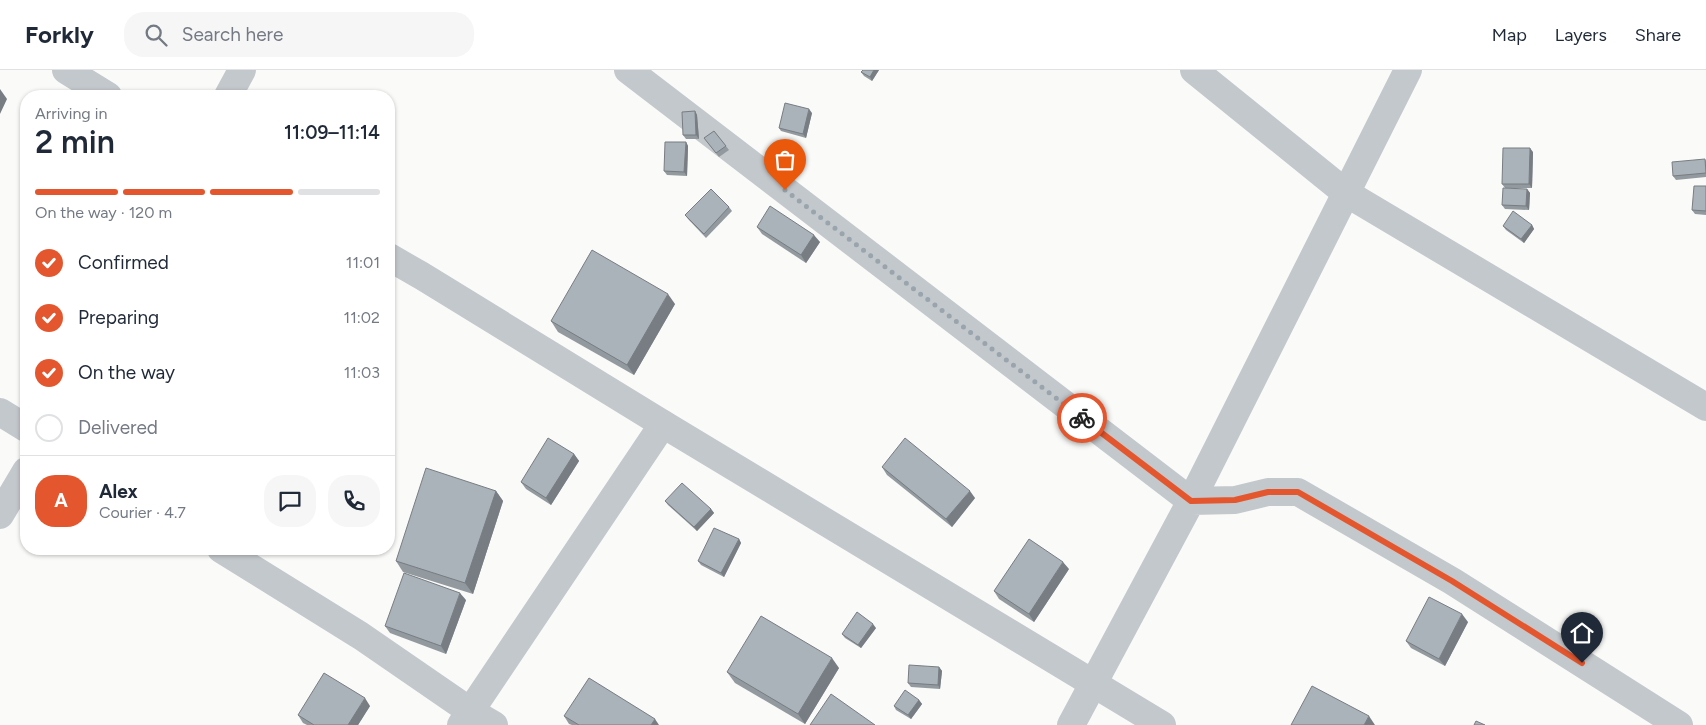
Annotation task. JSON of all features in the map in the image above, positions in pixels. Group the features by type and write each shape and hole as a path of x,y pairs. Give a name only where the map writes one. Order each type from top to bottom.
{"street":[{"path":"66,70 98,90"},
{"path":"231,90 242,70"},
{"path":"628,70 1191,501 1235,500 1268,492 1298,492 1452,581 1679,725"},
{"path":"1194,70 1346,193 1706,407"},
{"path":"1071,725 1191,501 1408,70"},
{"path":"395,261 1162,725"},
{"path":"0,412 20,424"},
{"path":"466,718 663,424"},
{"path":"0,515 20,481"},
{"path":"231,555 362,636 466,718 494,725"}],"building":[{"path":"863,70 874,70 870,77 861,72"},
{"path":"785,103 809,109 803,134 779,128"},
{"path":"695,111 696,135 683,135 682,112"},
{"path":"714,131 726,146 716,153 704,138"},
{"path":"665,142 686,142 684,172 664,171"},
{"path":"1503,148 1530,148 1529,184 1502,184"},
{"path":"1705,159 1706,173 1673,176 1672,162"},
{"path":"1694,186 1706,186 1706,211 1692,210"},
{"path":"1503,188 1527,189 1526,206 1502,205"},
{"path":"711,189 729,207 704,234 685,215"},
{"path":"770,206 814,235 801,255 757,227"},
{"path":"1513,211 1532,225 1521,239 1503,226"},
{"path":"592,250 668,294 627,365 551,321"},
{"path":"548,438 574,454 546,498 521,482"},
{"path":"905,438 970,491 946,519 882,467"},
{"path":"426,468 496,491 465,583 396,561"},
{"path":"682,483 711,509 694,527 665,501"},
{"path":"714,528 739,539 721,573 698,561"},
{"path":"1029,539 1063,562 1029,614 994,591"},
{"path":"404,573 460,593 441,646 385,626"},
{"path":"1429,597 1462,614 1439,659 1406,641"},
{"path":"857,612 873,624 858,645 842,634"},
{"path":"761,616 832,658 798,714 727,672"},
{"path":"909,665 939,667 938,685 908,683"},
{"path":"324,673 365,698 348,725 314,725 298,715"},
{"path":"589,678 655,719 651,725 579,725 564,716"},
{"path":"1312,686 1369,716 1364,725 1291,725"},
{"path":"905,690 919,700 908,715 894,706"},
{"path":"831,694 875,725 810,725"},
{"path":"1476,721 1485,725 1474,725"}],"way so far":[{"path":"785,190 1082,418"}],"route":[{"path":"1082,418 1191,501 1235,500 1268,492 1298,492 1452,581 1582,663"}]}
